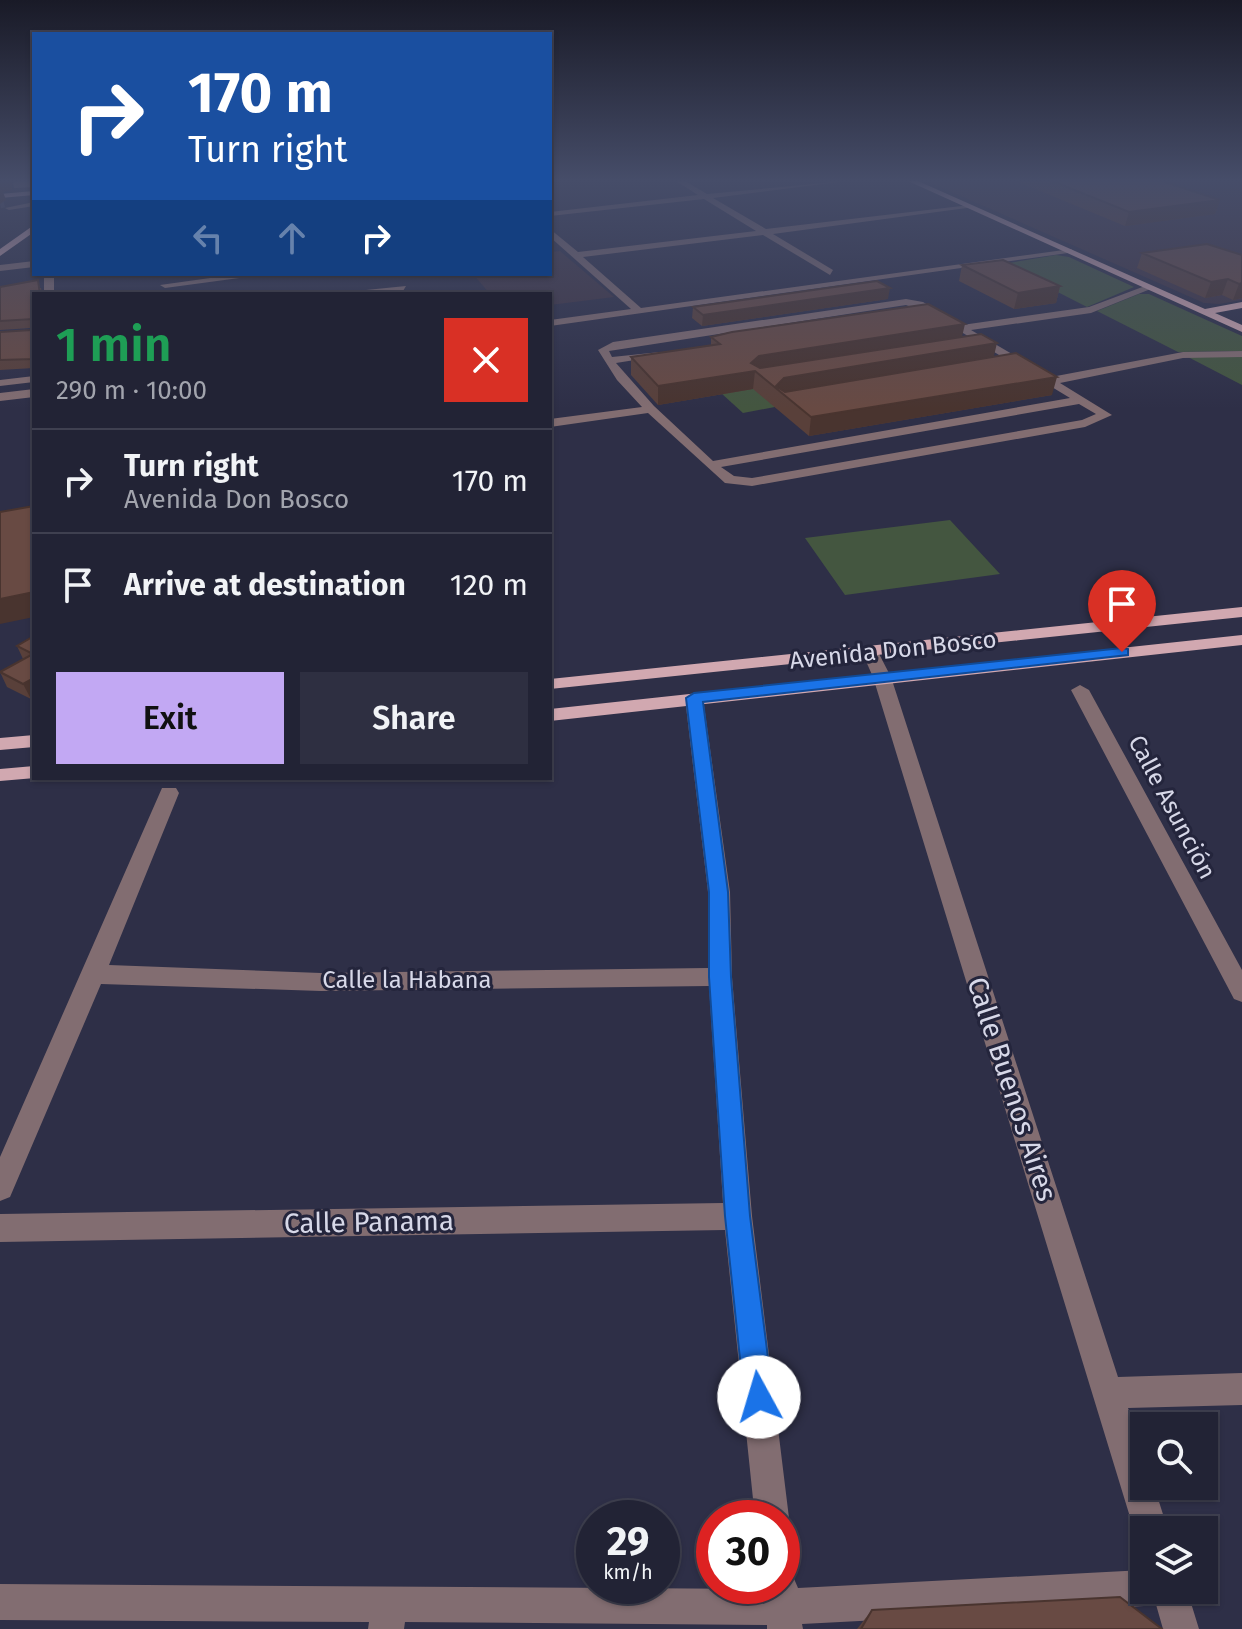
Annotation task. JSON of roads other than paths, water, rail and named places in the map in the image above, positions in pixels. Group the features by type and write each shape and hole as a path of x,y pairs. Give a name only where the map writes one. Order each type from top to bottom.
{"main road":[{"path":"1082,257 1242,329"},
{"path":"1204,312 1242,305"},
{"path":"1224,321 1242,318"},
{"name":"Avenida Don Bosco","path":"552,684 1242,612"},
{"name":"Avenida Don Bosco","path":"552,715 1242,640"},
{"path":"0,744 32,741"},
{"path":"0,775 32,772"}],"street":[{"path":"578,257 639,311"},
{"path":"805,257 830,272"},
{"path":"909,262 946,257"},
{"path":"552,323 1034,257"},
{"path":"0,268 32,264"},
{"path":"815,275 846,270"},
{"path":"165,290 252,276"},
{"path":"961,328 1091,310 1148,288"},
{"path":"611,302 642,298"},
{"path":"906,302 919,304 961,328 1106,415 1085,423 752,482 730,480 652,409 604,354 605,348 629,343 906,302"},
{"path":"904,317 935,313"},
{"path":"971,346 986,343"},
{"path":"609,361 671,352"},
{"path":"1050,381 1183,355 1242,354"},
{"path":"1003,365 1018,363"},
{"path":"0,383 32,379"},
{"path":"0,397 32,393"},
{"path":"710,465 1081,400"},
{"path":"552,423 652,409"},
{"path":"946,423 974,443"},
{"name":"Calle Buenos Aires","path":"869,650 882,677 1147,1516"},
{"name":"Calle Asunción","path":"1080,690 1242,992"},
{"path":"694,698 719,892 720,977 738,1216 770,1500"},
{"path":"0,1188 169,793"},
{"name":"Calle la Habana","path":"94,974 321,982 720,977"},
{"name":"Calle Panama","path":"0,1228 738,1216"},
{"path":"1109,1393 1242,1389"},
{"path":"0,1602 388,1617 783,1607 1130,1589"},
{"path":"1173,1604 1181,1629"}]}
